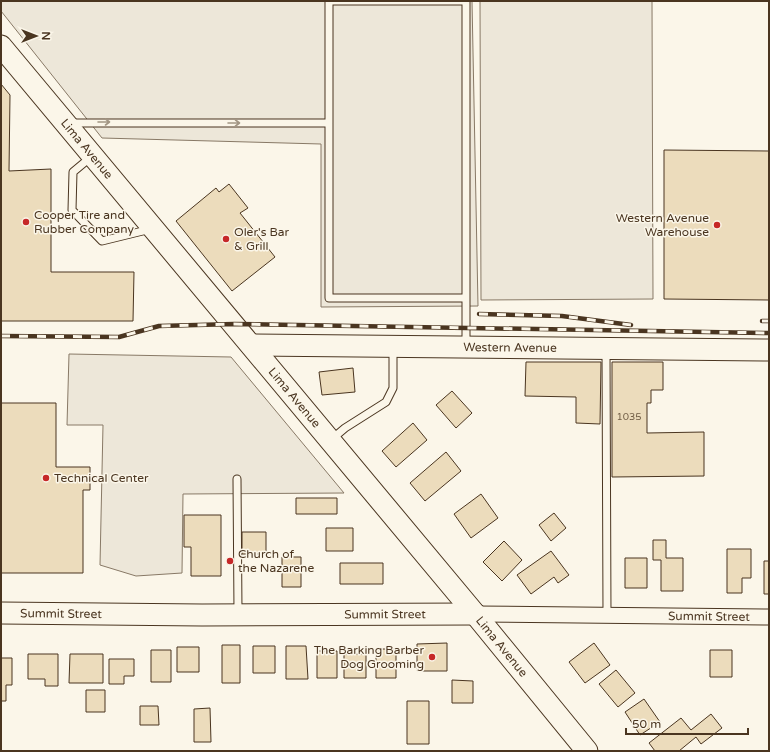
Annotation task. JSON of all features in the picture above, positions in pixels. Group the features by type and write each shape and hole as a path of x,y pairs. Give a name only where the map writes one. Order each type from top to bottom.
{"main road":[{"name":"Lima Avenue","path":"1,46 475,614 586,751"},
{"name":"Western Avenue","path":"251,345 769,350"},
{"name":"Summit Street","path":"1,613 238,615 475,614"}],"street":[{"name":"Summit Street","path":"475,614 769,617"}],"lane":[{"path":"466,298 329,298 329,1 466,1 466,298 466,348"},
{"path":"65,123 329,123"},
{"path":"92,156 73,172 72,210 102,241 153,229"},
{"path":"330,441 345,428 386,402 393,388 394,347"},
{"path":"606,349 607,615"},
{"path":"237,479 238,615"}],"shaded area":[{"path":"1,1 472,1 478,306 321,307 321,144 102,138 1,11"},
{"path":"480,1 652,1 653,299 481,300"},
{"path":"69,354 231,357 344,493 183,494 182,573 136,576 100,565 103,425 67,425"}],"building":[{"name":"Cooper Tire and Rubber Company","path":"1,84 10,95 9,171 51,169 51,272 134,272 133,321 1,321"},
{"name":"Western Avenue Warehouse","path":"664,150 769,151 769,300 664,299"},
{"name":"Oler's Bar & Grill","path":"229,184 248,208 240,213 275,257 232,291 176,221 216,188 219,192"},
{"path":"526,362 601,362 600,424 576,423 576,397 525,396"},
{"path":"612,362 663,362 663,390 651,390 651,403 647,403 647,433 704,432 704,476 612,477"},
{"path":"353,368 355,392 322,395 319,372"},
{"path":"452,391 472,413 456,428 436,405"},
{"name":"Technical Center","path":"1,403 56,403 56,467 90,467 90,490 83,490 83,573 1,573"},
{"path":"413,423 427,440 396,467 382,451"},
{"path":"446,452 461,471 425,501 410,483"},
{"path":"481,494 498,518 471,538 454,514"},
{"path":"296,498 337,498 337,514 296,514"},
{"path":"554,513 566,528 551,541 539,525"},
{"path":"184,515 221,515 221,576 191,576 191,547 184,547"},
{"path":"326,528 353,528 353,551 326,551"},
{"path":"242,532 266,532 266,554 242,554"},
{"path":"653,540 666,540 666,558 683,558 683,591 661,591 661,560 653,560"},
{"path":"504,541 522,560 502,581 483,562"},
{"path":"727,549 751,549 751,578 742,578 742,593 727,593"},
{"path":"551,551 569,575 558,583 554,577 531,594 517,575"},
{"path":"282,557 301,557 301,587 282,587"},
{"path":"625,558 647,558 647,588 625,588"},
{"path":"764,561 769,561 769,594 764,594"},
{"path":"340,563 383,563 383,584 340,584"},
{"name":"The Barking Barber Dog Grooming","path":"447,643 447,671 417,671 417,644"},
{"path":"594,643 610,665 585,683 569,662"},
{"path":"222,645 240,645 240,683 222,683"},
{"path":"253,646 275,646 275,673 253,673"},
{"path":"286,646 306,646 308,679 286,679"},
{"path":"177,647 199,647 199,672 177,672"},
{"path":"376,649 396,649 396,678 376,678"},
{"path":"151,650 171,650 171,682 151,682"},
{"path":"710,650 732,650 732,677 710,677"},
{"path":"317,651 337,651 337,678 317,678"},
{"path":"28,654 58,654 58,686 45,686 45,679 28,679"},
{"path":"70,654 103,654 103,683 69,683"},
{"path":"344,654 366,654 366,678 344,678"},
{"path":"1,658 12,658 12,685 6,685 6,701 1,701"},
{"path":"109,659 134,659 134,676 124,676 124,684 109,684"},
{"path":"616,670 635,693 618,707 599,684"},
{"path":"452,680 473,681 473,703 452,703"},
{"path":"86,690 105,690 105,712 86,712"},
{"path":"644,699 660,722 640,735 625,712"},
{"path":"407,701 429,701 429,744 407,744"},
{"path":"140,706 158,706 159,725 140,725"},
{"path":"210,708 211,742 194,742 194,709"},
{"path":"711,714 722,728 701,744 696,737 679,751 655,751 649,743 681,718 691,730"}],"railway":[{"path":"479,314 562,316 631,325"},
{"path":"762,321 769,321"},
{"path":"1,336 119,337 159,326 234,324 769,333"}],"place":[{"name":"Cooper Tire and Rubber Company","path":"26,222"},
{"name":"Western Avenue Warehouse","path":"717,225"},
{"name":"Oler's Bar & Grill","path":"226,239"},
{"name":"Technical Center","path":"46,478"},
{"name":"Church of the Nazarene","path":"230,561"},
{"name":"The Barking Barber Dog Grooming","path":"432,657"}]}
